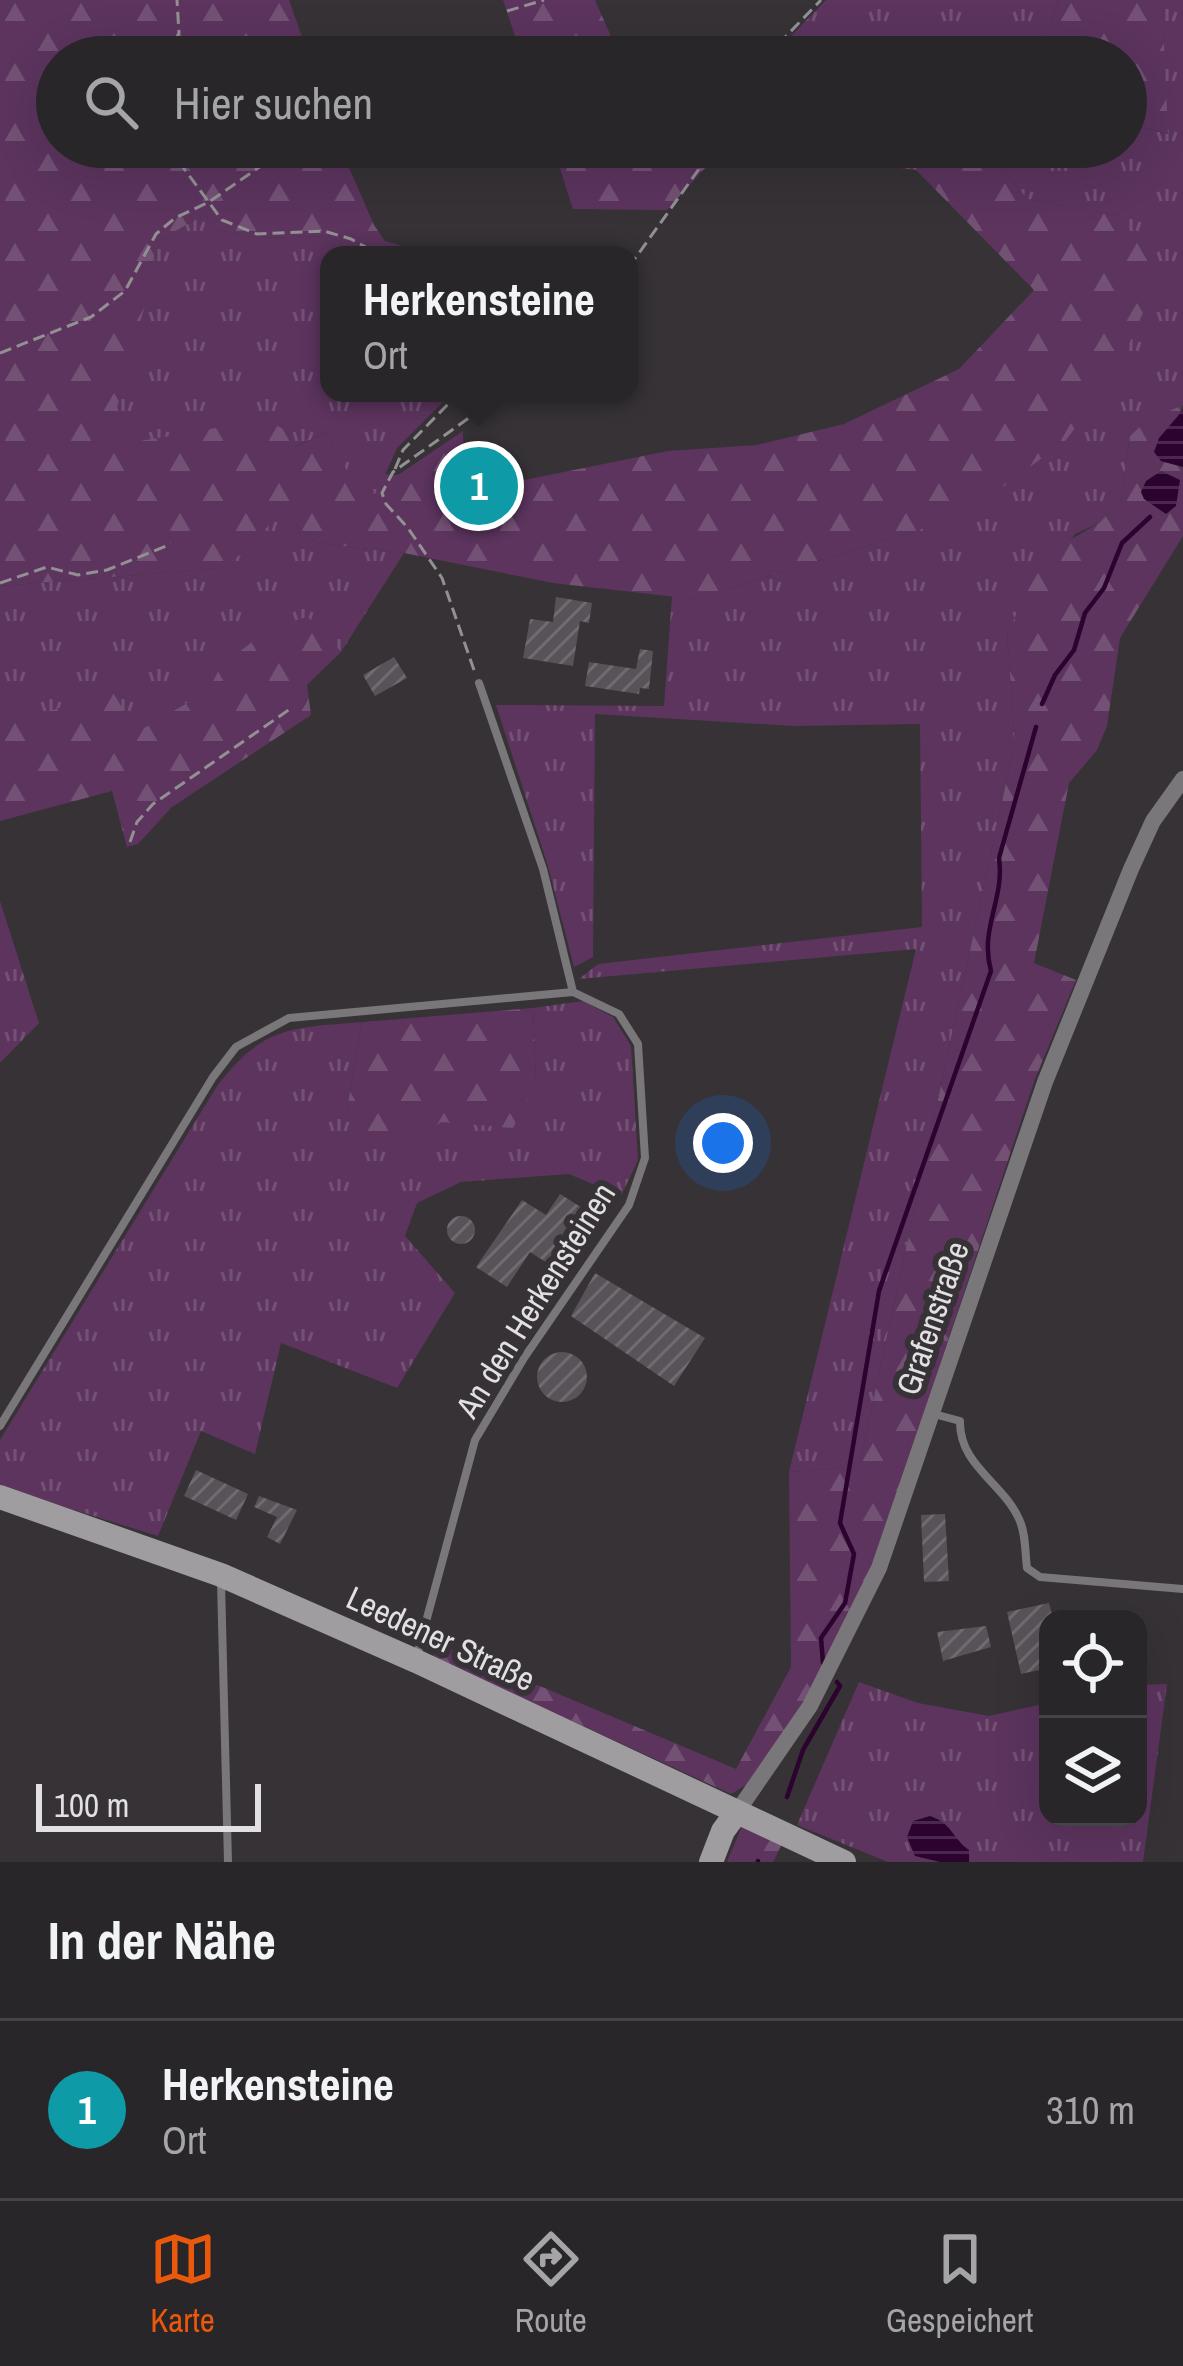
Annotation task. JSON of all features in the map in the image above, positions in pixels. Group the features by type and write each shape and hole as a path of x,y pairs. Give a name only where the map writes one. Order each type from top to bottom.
{"street":[{"name":"Grafenstraße","path":"711,1862 723,1831 810,1706 879,1568 1045,1082 1138,853 1153,821 1183,779"},
{"name":"Leedener Straße","path":"0,1497 221,1575 844,1862"}],"lane":[{"path":"0,1426 213,1076 236,1047 290,1018 573,992 543,868 479,683"},
{"name":"An den Herkensteinen","path":"416,1661 475,1440 524,1358 629,1205 645,1158 638,1044 619,1014 573,992"},
{"path":"934,1414 960,1420 959,1436 968,1455 1019,1518 1027,1568 1040,1577 1183,1589"},
{"path":"221,1575 228,1862"}],"path":[{"path":"177,0 178,36"},
{"path":"507,11 544,0"},
{"path":"786,36 820,0"},
{"path":"184,168 222,220 257,234 324,231 365,246"},
{"path":"0,353 91,317 125,291 156,234 258,168"},
{"path":"638,254 699,168"},
{"path":"450,402 403,450 382,493 442,578 479,683"},
{"path":"393,472 491,402"},
{"path":"0,583 47,567 78,575 107,570 171,544"},
{"path":"130,842 137,822 153,804 290,709"}],"green space":[{"path":"0,0 289,0 302,36 36,36 36,168 349,168 374,225 385,241 402,246 350,246 328,236 259,238 217,230 205,214 162,239 147,272 147,298 106,447 267,419 289,433 295,447 326,433 353,482 375,494 383,474 398,475 463,431 465,492 668,451 757,445 844,424 959,369 1034,290 919,168 1001,168 1027,199 1120,216 1160,275 1115,375 1066,440 995,493 928,527 694,599 553,583 404,553 317,543 280,511 249,549 221,568 0,586"},
{"path":"503,0 595,0 611,36 515,36"},
{"path":"826,0 1058,0 1047,36 791,36"},
{"path":"1058,0 1162,0 1168,134 1147,128 1147,36 1047,36"},
{"path":"1162,0 1183,0 1183,405 1146,421 1130,436 1121,501 1099,523 1075,534 1007,633 1015,741 859,1467 789,1472 916,949 579,979 598,964 922,927 920,724 793,726 595,714 593,957 574,967 548,866 496,705 664,706 672,596 694,599 928,527 1120,216 1027,199 1001,168 1147,168 1147,129 1167,134"},
{"path":"560,168 705,168 667,210 573,209"},
{"path":"205,214 217,230 259,238 328,236 350,246 320,246 320,402 443,402 397,448 376,495 353,482 326,433 294,447 105,447 147,298 147,272 162,239"},
{"path":"1183,405 1161,461 1183,467 1183,536 1120,638 1107,726 1097,750 1069,783 1034,963 1076,980 1035,1079 874,1563 809,1694 748,1784 731,1794 433,1657 436,1642 736,1769 791,1667 789,1472 859,1467 1015,741 1007,634 1044,555 1099,523 1121,501 1130,436 1146,421"},
{"path":"280,511 317,543 404,553 341,652 307,617 222,666 208,691 136,733 0,727 0,586 221,568 249,548"},
{"path":"308,617 341,652 307,685 311,715 172,807 138,844 127,847 112,791 0,821 0,727 112,691 137,732 208,691 221,666 273,626"},
{"path":"0,901 39,1023 0,1063"},
{"path":"583,1001 613,1017 631,1046 638,1160 621,1196 569,1174 461,1182 417,1203 405,1236 455,1293 397,1388 281,1343 255,1454 201,1431 158,1536 0,1487 0,1440 217,1086 249,1052 297,1029 362,1022 346,1115 441,1122 536,1081 533,1008"},
{"path":"533,1008 536,1081 513,1128 441,1122 419,1140 366,1137 346,1115 362,1022"},
{"path":"859,1682 918,1703 989,1716 1039,1705 1039,1826 1147,1826 1147,1685 1167,1684 1143,1862 888,1862 797,1825"},
{"path":"742,1826 782,1844 773,1862 727,1862"}],"shaded area":[{"path":"1183,410 1183,467 1161,461 1154,452 1159,438"},
{"path":"1161,471 1180,480 1176,506 1166,514 1141,492 1146,481"},
{"path":"930,1816 969,1850 969,1862 915,1856 907,1837 913,1821"}],"building":[{"path":"556,597 592,603 589,623 580,621 573,666 523,658 530,619 553,622"},
{"path":"640,649 653,651 649,689 640,688 639,694 585,686 589,662 636,669"},
{"path":"394,657 407,678 375,696 363,675"},
{"path":"560,1194 587,1211 552,1266 530,1252 507,1287 476,1267 522,1200 546,1215"},
{"path":"461,1216 471,1220 475,1230 471,1240 461,1244 451,1240 447,1230 451,1220"},
{"path":"595,1273 705,1338 674,1386 571,1316"},
{"path":"562,1352 580,1359 587,1377 580,1395 562,1402 544,1395 537,1377 544,1359"},
{"path":"196,1470 248,1494 236,1520 184,1496"},
{"path":"259,1496 297,1510 280,1544 267,1537 277,1517 254,1507"},
{"path":"945,1514 949,1581 924,1582 921,1515"},
{"path":"1049,1603 1051,1610 1039,1610 1039,1670 1021,1674 1007,1612"},
{"path":"986,1626 991,1647 943,1661 937,1632"}],"waterway":[{"path":"1042,704 1055,675 1074,650 1085,613 1104,588 1122,543 1150,517"},
{"path":"823,1663 821,1638 845,1603 854,1554 840,1523 879,1291 991,971 988,941 999,887 999,858 1036,727"},
{"path":"787,1797 803,1750 840,1686 837,1682"}],"place":[{"name":"Herkensteine","path":"479,486"}]}
